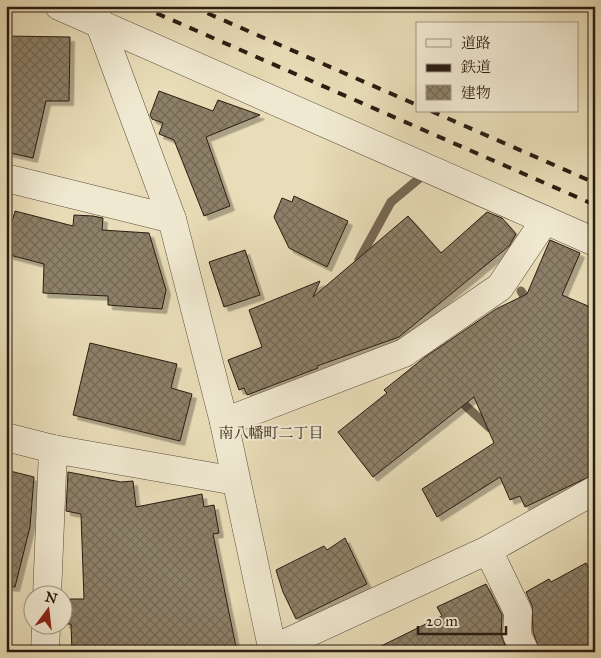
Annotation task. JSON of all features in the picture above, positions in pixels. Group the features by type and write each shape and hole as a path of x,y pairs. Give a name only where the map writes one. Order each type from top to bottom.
{"street":[{"path":"59,6 95,14 595,242"},
{"path":"95,14 172,220 224,422 273,650 488,550 595,490"},
{"path":"6,178 172,220"},
{"path":"224,422 404,353 500,287 545,220"},
{"path":"6,437 53,449 236,481"},
{"path":"47,586 53,449"},
{"path":"488,550 518,612 517,635 525,652"},
{"path":"45,652 46,636"}],"building":[{"path":"6,36 70,37 69,101 46,101 33,158 6,152"},
{"path":"159,91 213,111 218,100 260,115 206,137 230,206 204,216 174,140 159,134 163,123 152,119 150,115"},
{"path":"294,196 348,221 327,267 289,248 274,217 282,198 292,202"},
{"path":"15,211 73,226 74,215 93,216 103,218 102,230 149,233 166,290 162,309 108,305 108,296 43,293 44,264 6,254 6,244"},
{"path":"487,212 502,218 516,234 509,246 399,337 317,366 318,368 247,395 244,388 239,390 228,360 262,347 249,310 320,281 313,297 408,216 441,253"},
{"path":"550,240 580,253 562,295 595,309 595,474 525,507 520,496 510,500 500,477 437,517 422,489 494,443 474,397 373,477 338,432 387,393 384,390 425,357 496,309 527,294"},
{"path":"245,250 260,295 224,307 209,262"},
{"path":"90,343 177,364 171,388 192,394 180,441 73,415"},
{"path":"6,470 34,477 30,527 15,587 6,586"},
{"path":"68,472 121,482 133,481 136,507 202,494 204,507 214,505 219,533 213,534 237,652 72,652 72,599 84,599 81,514 66,511"},
{"path":"345,538 367,584 296,619 283,592 276,570 324,546 327,550"},
{"path":"586,563 595,578 595,652 540,652 533,632 532,606 526,592 549,579 551,582"},
{"path":"486,584 502,615 501,635 508,652 369,652 442,616 437,607"}],"waterway":[{"path":"364,264 359,260 391,202 421,177"},
{"path":"521,291 529,305"},
{"path":"457,398 490,428"}],"railway":[{"path":"140,6 595,205"},
{"path":"191,6 416,105"},
{"path":"433,112 595,183"}],"district":[{"name":"南八幡町二丁目","path":"271,433"}]}
